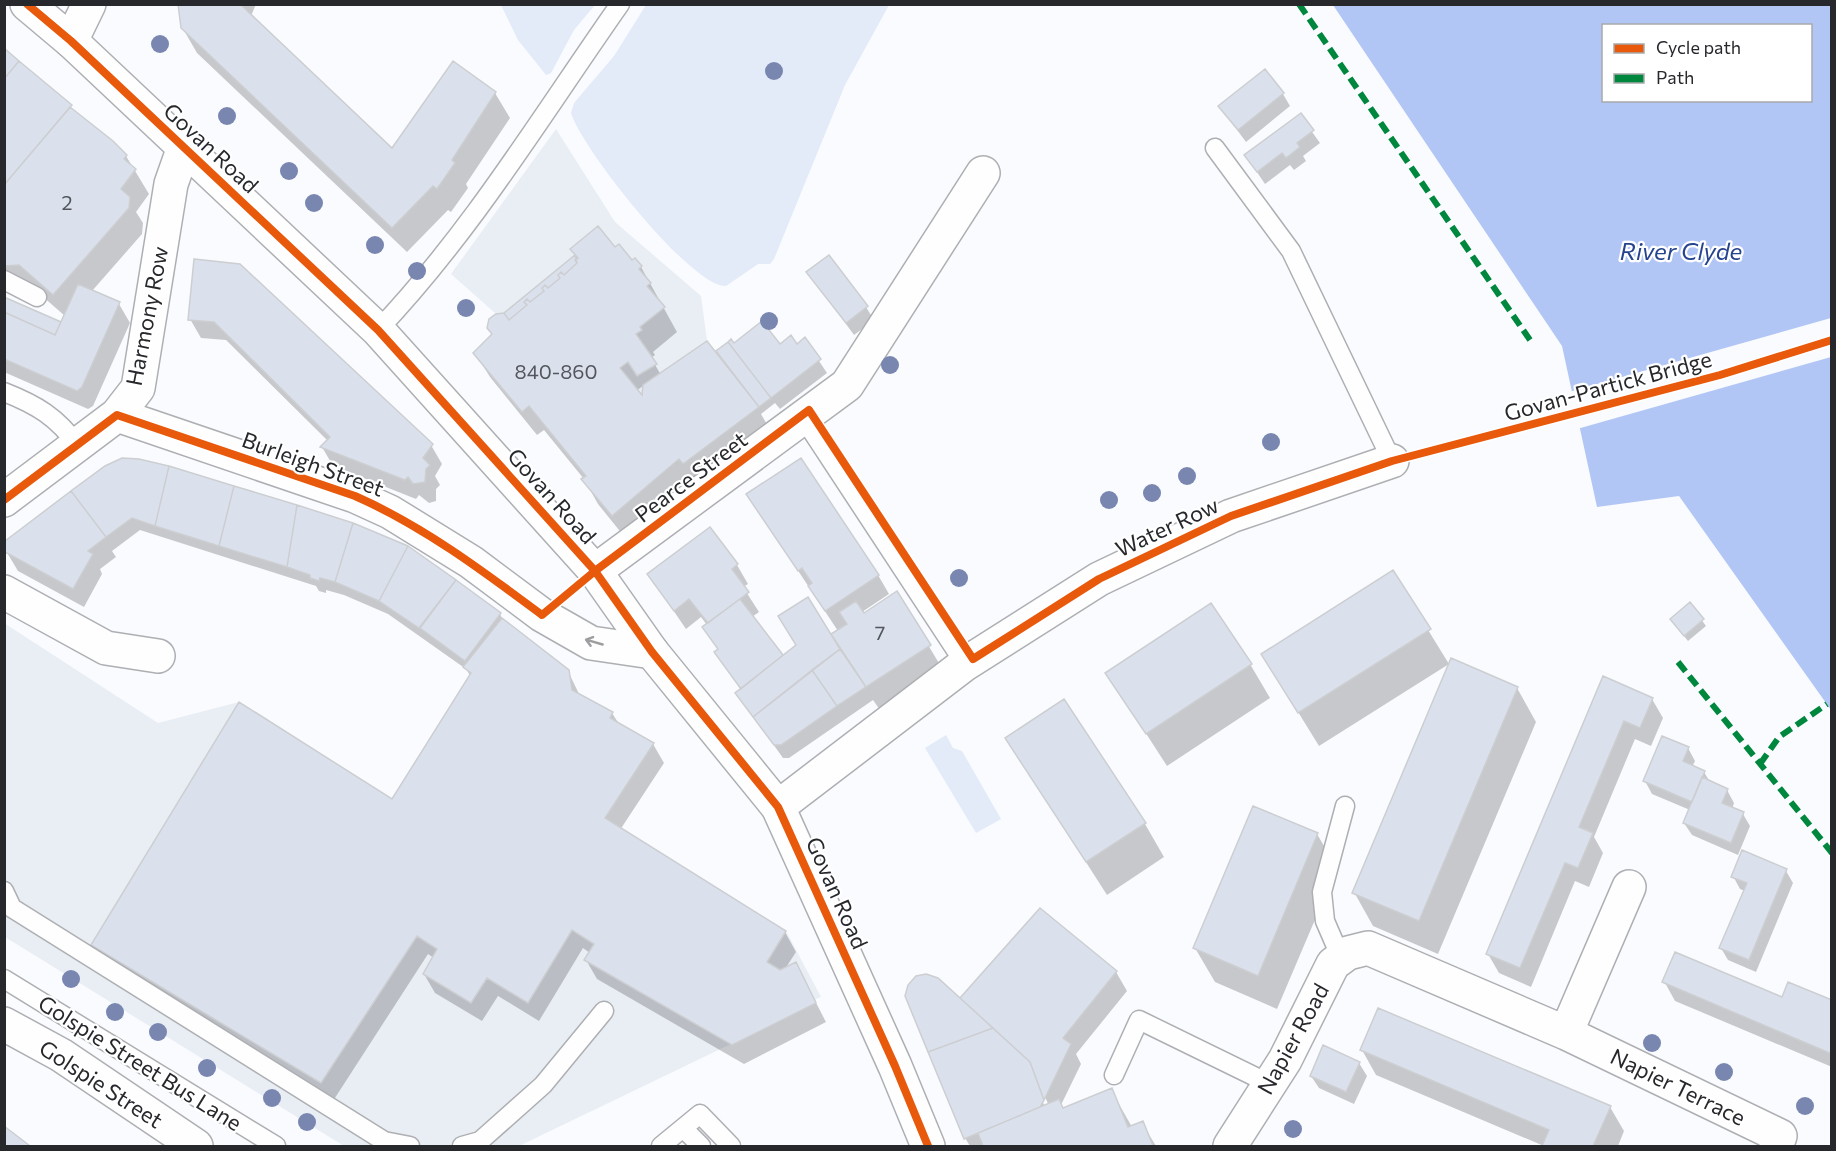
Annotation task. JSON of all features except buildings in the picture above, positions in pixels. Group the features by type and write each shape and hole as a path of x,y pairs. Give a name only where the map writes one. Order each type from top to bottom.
{"street":[{"name":"Govan Road","path":"27,4 71,41 378,330 595,572 652,652 778,807 895,1066 928,1146"},
{"path":"71,41 89,4"},
{"name":"Harmony Row","path":"4,500 117,415 138,387 171,184 184,147"},
{"name":"Pearce Street","path":"595,572 802,416 847,385 983,173"},
{"name":"Burleigh Street","path":"117,415 355,496 390,512 471,562 542,615 591,643 652,652"},
{"name":"Water Row","path":"778,807 965,664 1099,579 1231,516 1392,460"},
{"path":"4,592 106,648 158,656"},
{"path":"1566,1033 1629,886"},
{"name":"Napier Terrace","path":"1355,953 1566,1033 1780,1137 1776,1146"},
{"name":"Napier Road","path":"1230,1146 1286,1060 1333,964 1355,953"},
{"name":"Golspie Street","path":"4,1024 61,1055 196,1146"}],"lane":[{"path":"378,330 423,283 493,192 539,120 620,4"},
{"path":"1215,148 1291,251 1392,460"},
{"path":"4,280 37,297"},
{"path":"4,392 34,404 63,425 78,446"},
{"path":"802,416 965,664"},
{"path":"1344,806 1322,892 1325,921 1355,953"},
{"path":"4,891 12,908 108,970 384,1141 410,1146"},
{"name":"Golspie Street Bus Lane","path":"4,979 276,1146"},
{"path":"462,1146 480,1141 543,1085 604,1011"},
{"path":"1114,1075 1139,1020 1270,1084"},
{"path":"661,1146 700,1114 731,1146"},
{"path":"683,1128 701,1146"}],"shaded area":[{"path":"501,5 595,5 574,30 551,73 546,75 518,40"},
{"path":"646,5 889,5 845,85 774,259 770,264 758,264 726,286 710,280 664,241 616,184 579,131 571,113 574,103 614,56"},
{"path":"556,129 615,222 701,296 707,341 759,407 683,464 679,460 612,516 581,479 586,476 529,406 522,412 473,353 492,334 487,328 489,319 495,313 451,274"},
{"path":"502,618 569,670 573,690 613,712 611,718 654,743 605,818 786,931 821,997 816,999 816,1003 519,1146 344,1146 5,937 4,623 158,723 239,702 391,799 471,673 464,667"},
{"path":"946,735 953,748 962,751 1001,819 976,833 925,748"}],"water":[{"name":"River Clyde","path":"1333,5 1831,5 1831,710 1679,496 1597,507 1562,346"}],"pier":[{"path":"1831,318 1831,357 1577,429 1569,392"}],"marked path":[{"path":"1299,4 1530,340"},
{"path":"1678,662 1832,853"},
{"path":"1760,764 1779,737 1827,704"}],"cycle path":[{"path":"27,4 71,41 378,330 595,571 652,652 778,807 895,1066 928,1146"},
{"name":"Govan-Partick Bridge","path":"4,500 117,415 355,496 428,535 542,615 595,571 809,410 973,659 1099,579 1231,516 1392,461 1720,375 1832,340"}]}
